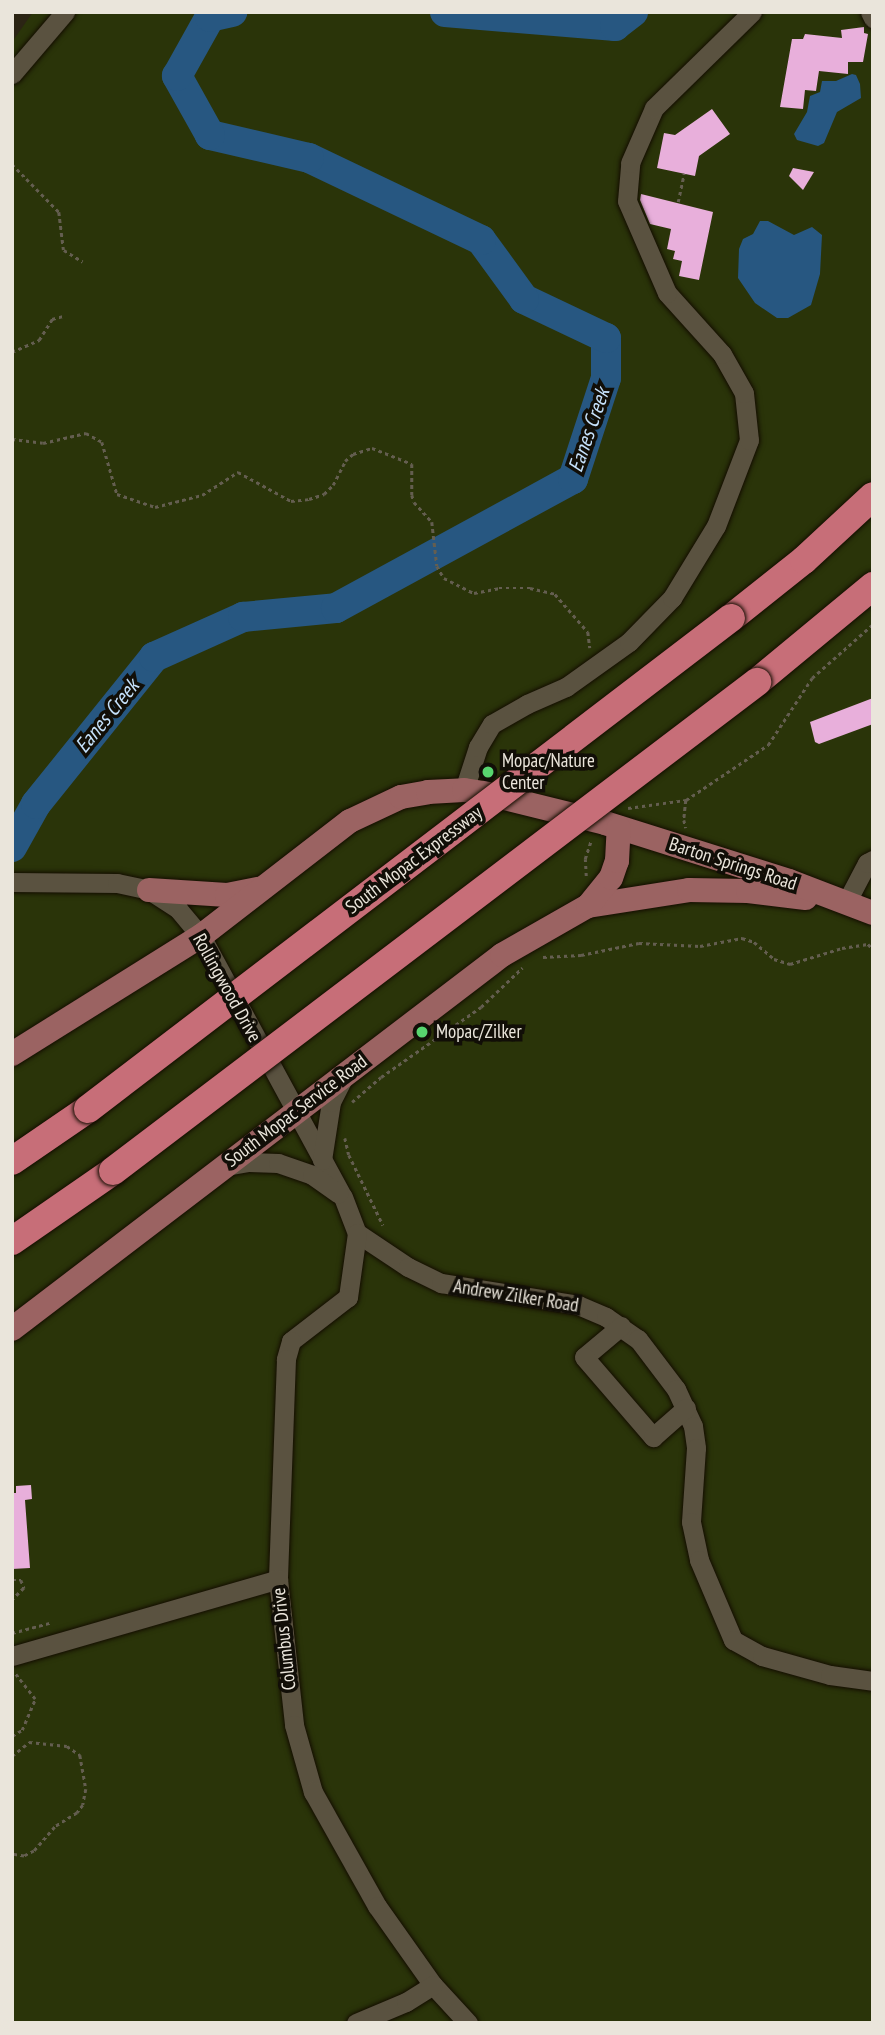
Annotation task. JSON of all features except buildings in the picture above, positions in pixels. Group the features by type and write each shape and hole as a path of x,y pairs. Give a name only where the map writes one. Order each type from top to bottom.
{"highway":[{"name":"South Mopac Expressway","path":"12,1161 88,1110 731,618 804,560 873,496"},
{"path":"14,1240 113,1171 757,682 873,586"}],"main road":[{"path":"12,1054 201,936 329,835 376,807 428,792 464,790 620,819 617,861 611,878 588,906"},
{"name":"Barton Springs Road","path":"620,819 873,912"},
{"path":"149,890 227,895 262,888"},
{"name":"Barton Springs Road","path":"588,906 689,890 748,891 846,903"},
{"name":"South Mopac Service Road","path":"12,1329 502,954 588,906"}],"street":[{"path":"12,74 65,12"},
{"path":"464,790 478,747 492,724 527,704 566,687 629,642 673,598 716,526 749,440 744,393 722,354 667,293 627,201 630,163 654,108 752,12"},
{"path":"870,12 873,18"},
{"path":"846,903 867,863 873,860"},
{"name":"Rollingwood Drive","path":"12,881 117,883 149,890 178,909 201,936 294,1111"},
{"path":"322,1160 331,1102 345,1074"},
{"path":"294,1111 343,1197 357,1233"},
{"path":"225,1166 249,1162 278,1163 312,1175 343,1197"},
{"name":"Andrew Zilker Road","path":"357,1233 408,1267 440,1283 593,1309 638,1339 677,1389 694,1426 696,1448 691,1522 699,1560 733,1640 762,1656 830,1675 873,1681"},
{"name":"Columbus Drive","path":"357,1233 348,1297 291,1341 286,1359 278,1578 294,1725 313,1792 377,1906 433,1985 468,2023"},
{"path":"621,1326 583,1357 653,1437 686,1408"},
{"path":"14,1665 278,1578"},
{"path":"356,2023 406,2002 433,1985"}],"path":[{"path":"12,164 59,212 64,250 83,262"},
{"path":"678,202 684,174"},
{"path":"12,352 40,340 52,319 63,316"},
{"path":"12,439 43,443 86,433 103,442 117,494 155,507 202,495 238,472 291,501 309,499 324,494 333,485 345,461 353,454 372,448 394,456 412,464 412,495 414,502 432,522 437,566 444,578 474,593 499,588 530,588 555,594 587,632 592,668"},
{"path":"620,819 686,800 768,745 812,678 873,624"},
{"path":"686,800 684,820 687,831"},
{"path":"588,906 585,859 593,836"},
{"path":"532,961 639,943 700,946 742,938 754,942 774,959 790,964 842,948 868,944 873,949"},
{"path":"347,1111 363,1091 481,1007 524,966"},
{"path":"344,1133 349,1155 383,1225"},
{"path":"12,1580 21,1580 24,1588 12,1600"},
{"path":"12,1633 50,1623"},
{"path":"12,1736 22,1730 35,1699 14,1665"},
{"path":"12,1756 29,1742 67,1746 80,1755 86,1789 83,1805 77,1813 55,1827 34,1852 24,1856 12,1854"}],"green space":[{"path":"33,12 873,12 873,2023 12,2023 12,42"}],"water":[{"path":"852,74 856,75 860,84 861,98 837,112 824,143 818,146 797,140 794,134 807,112 810,96 820,92 822,81 836,81"},
{"path":"760,221 768,221 794,235 812,227 822,235 820,274 811,305 788,318 777,318 755,303 738,278 739,249 743,239 753,234"}],"waterway":[{"name":"Eanes Creek","path":"12,847 36,804 154,657 243,617 336,608 573,479 606,378 606,338 524,299 481,240 309,158 210,135 177,76 210,17 232,12"},
{"name":"Eanes Creek","path":"445,12 615,26 633,12"}],"place":[{"name":"Mopac/Nature Center","path":"488,772"},
{"name":"Mopac/Zilker","path":"422,1032"}]}
